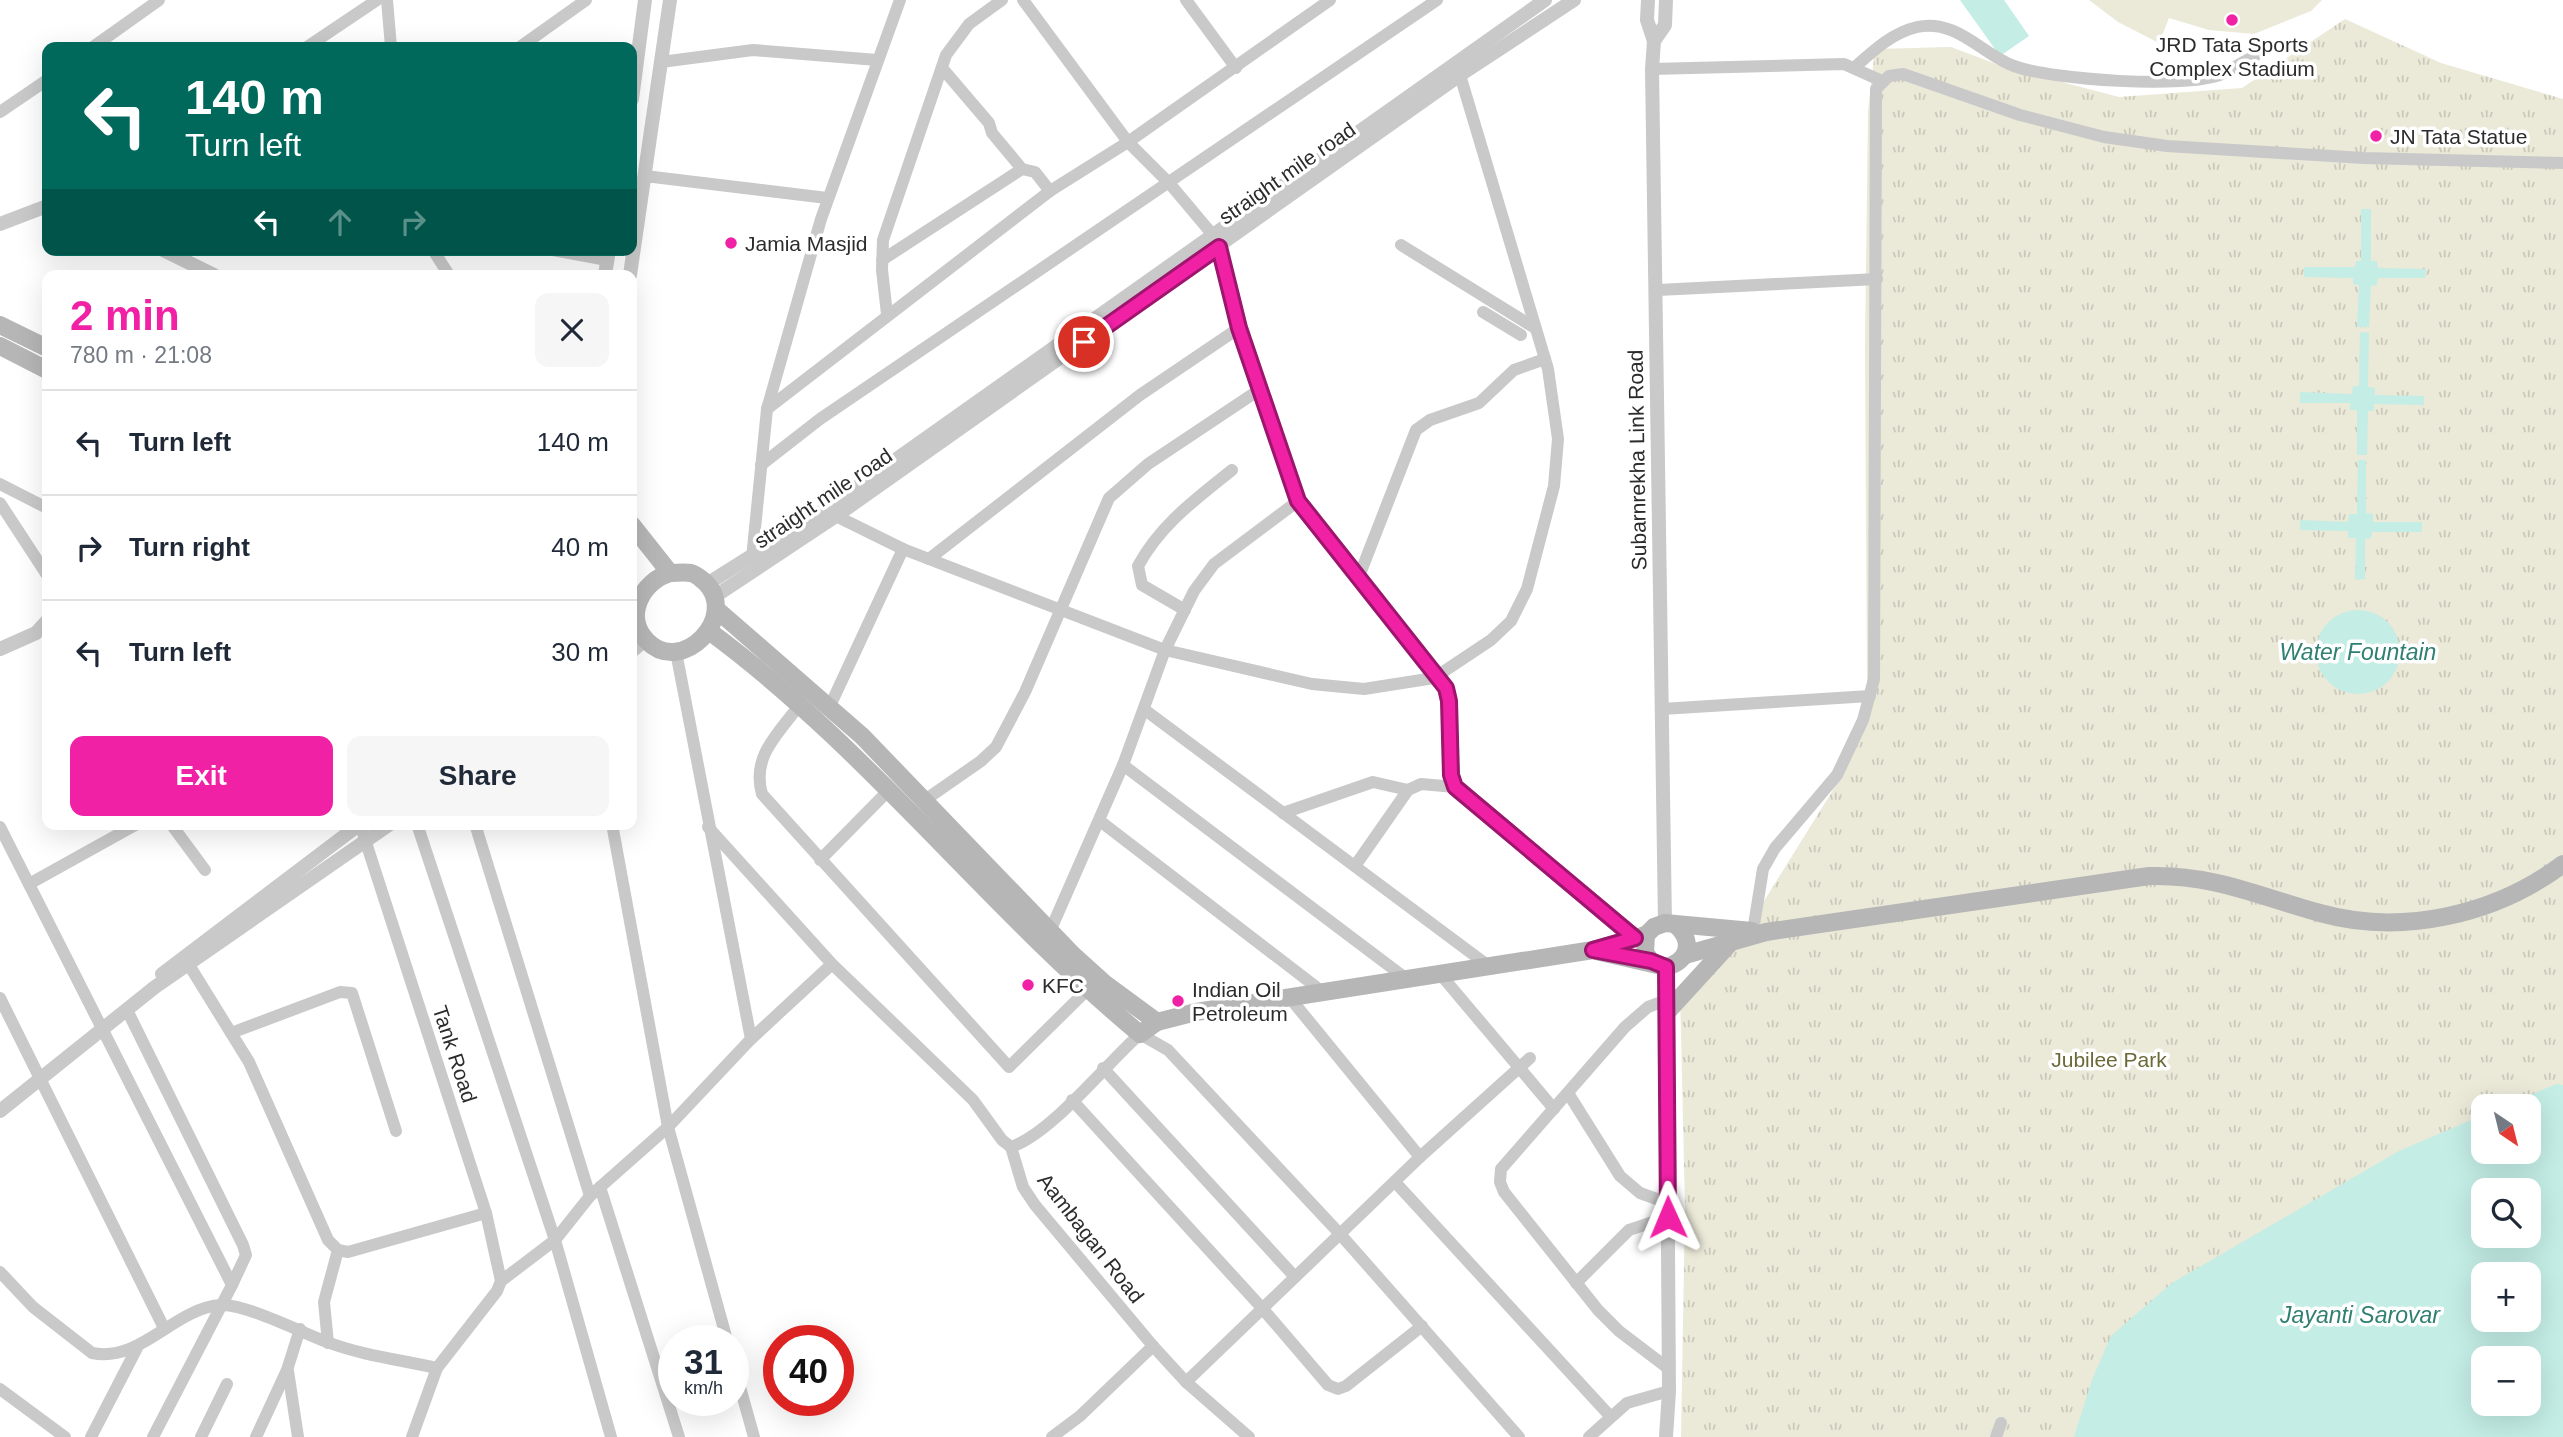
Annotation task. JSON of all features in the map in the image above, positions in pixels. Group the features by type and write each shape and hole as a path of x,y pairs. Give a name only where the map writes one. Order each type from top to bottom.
{"main road":[{"path":"0,325 42,346"},
{"path":"0,346 42,367"},
{"path":"637,531 670,573"},
{"path":"639,582 670,573 694,573 712,597 830,706 1104,983 1157,1022"},
{"path":"637,618 639,646 676,652 694,647 709,631 712,597"},
{"path":"709,631 801,703 890,789 1087,990 1140,1034 1157,1022 1196,1012 1593,950 1641,936 1654,927 1670,924 1760,932"},
{"path":"1685,955 1760,932 2150,876 2179,875 2210,879 2360,922 2404,922 2480,910 2563,864"},
{"path":"1593,950 1658,964 1677,964 1685,955 1688,944 1685,933 1670,924"},
{"path":"1641,936 1645,953 1658,964"},
{"path":"1667,1006 1731,942"}],"street":[{"path":"100,42 159,0"},
{"path":"314,42 377,0"},
{"path":"387,0 391,42"},
{"path":"527,42 586,0"},
{"path":"637,61 645,0"},
{"path":"637,229 670,0"},
{"path":"752,558 767,409 827,198 901,0"},
{"path":"887,314 883,240 942,68 956,37 1002,0"},
{"path":"1023,0 1128,142 1170,184 1215,240 1239,328 1298,501 1434,678 1446,688 1449,701 1451,775 1455,787 1641,936"},
{"path":"1186,0 1236,68"},
{"path":"767,409 1050,191 1128,142 1330,0"},
{"path":"761,465 820,419 1170,184 1437,0"},
{"name":"straight mile road","path":"712,597 836,516 1545,0"},
{"name":"straight mile road","path":"712,597 752,558 1215,240 1574,0"},
{"path":"1648,0 1647,20 1654,41"},
{"name":"Subarnrekha Link Road","path":"1667,0 1665,25 1654,41 1652,69 1658,290 1662,709 1670,924"},
{"path":"1855,67 1882,42 1919,26 1956,32 2015,67 2084,79 2163,82 2221,75 2255,56"},
{"path":"661,62 752,50 877,60"},
{"path":"1652,69 1844,64 1882,81"},
{"path":"942,68 1022,169 1035,172 1050,191"},
{"path":"1760,932 1763,869 1774,848 1837,775 1863,720 1876,662 1877,89 1882,81 1903,74 2020,114 2105,137 2167,146 2364,159 2563,163"},
{"path":"836,516 903,549 1166,650 1335,688 1364,690 1434,678 1491,640 1511,621 1527,589 1558,463 1558,439 1545,359 1460,75"},
{"path":"0,112 42,83"},
{"path":"882,260 1022,169"},
{"path":"645,176 827,198"},
{"path":"0,224 42,208"},
{"path":"1401,245 1535,328"},
{"path":"175,256 204,270"},
{"path":"580,256 607,262"},
{"path":"1658,290 1877,279"},
{"path":"1483,312 1521,335"},
{"path":"929,559 1120,410 1239,328"},
{"path":"1358,579 1416,430 1430,420 1479,402 1514,370 1545,359"},
{"path":"925,800 981,761 996,747 1025,692 1109,498 1148,464 1259,390"},
{"path":"1185,610 1143,585 1138,566 1157,534 1171,519 1233,470"},
{"path":"0,484 42,505"},
{"path":"1051,929 1100,821 1166,650 1203,577 1214,564 1298,501"},
{"path":"0,503 42,567"},
{"path":"830,706 903,549"},
{"path":"0,649 36,633 42,626"},
{"path":"676,652 751,1039"},
{"path":"1662,709 1870,696"},
{"path":"801,703 760,759 758,780 770,806 1009,1068 1087,990"},
{"path":"1145,710 1490,967"},
{"path":"1123,765 1408,980"},
{"path":"1283,813 1373,782 1408,790"},
{"path":"1355,866 1408,790 1421,784 1455,787"},
{"path":"820,860 890,789"},
{"path":"1100,821 1324,993"},
{"path":"0,827 101,1032 232,1285"},
{"path":"708,827 832,964 973,1100 1002,1140 1011,1147 1032,1136 1140,1034 1168,1050 1340,1234 1519,1437"},
{"path":"29,884 126,830"},
{"path":"176,830 205,870"},
{"path":"155,987 167,968 352,830"},
{"name":"Tank Road","path":"362,830 486,1213 501,1281"},
{"path":"0,1111 155,987 382,830"},
{"path":"419,830 555,1240 611,1437"},
{"path":"477,830 590,1196"},
{"path":"613,830 668,1127 723,1325"},
{"path":"412,1437 437,1368 497,1291 501,1281 555,1240 590,1196 668,1127 751,1039 832,964"},
{"path":"1658,964 1667,1006 1669,1391 1666,1437"},
{"path":"189,965 232,1033 260,1086 328,1240 338,1250 348,1252 486,1213"},
{"path":"1441,975 1518,1070 1554,1109"},
{"path":"232,1033 340,992 352,993 396,1131"},
{"path":"0,998 4,1017 40,1079 164,1328"},
{"path":"1290,998 1420,1157"},
{"path":"1667,1006 1636,1017 1502,1169 1500,1182 1504,1192 1576,1283 1619,1331 1669,1369"},
{"path":"127,1010 246,1255 224,1305 153,1437"},
{"path":"1157,1022 1168,1050"},
{"path":"1186,1382 1420,1157 1530,1058"},
{"path":"1103,1068 1295,1277"},
{"path":"1568,1093 1620,1176 1640,1193 1668,1210"},
{"path":"1072,1100 1262,1308 1328,1385 1338,1389 1346,1386 1422,1326"},
{"name":"Aambagan Road","path":"1011,1147 1017,1170 1035,1205 1186,1382 1249,1437"},
{"path":"1395,1182 1610,1416"},
{"path":"600,1187 679,1437"},
{"path":"1576,1283 1629,1230 1668,1210"},
{"path":"328,1343 324,1302 338,1250"},
{"path":"0,1272 4,1290 84,1349 100,1354 137,1348"},
{"path":"91,1437 137,1348 164,1328 208,1307 224,1305 300,1329 328,1343 437,1368"},
{"path":"256,1437 288,1370 300,1329"},
{"path":"1052,1437 1080,1416 1153,1346"},
{"path":"288,1370 298,1437"},
{"path":"201,1437 227,1384"},
{"path":"0,1390 65,1437"},
{"path":"1589,1437 1610,1416 1633,1401 1669,1391"},
{"path":"748,1416 754,1437"},
{"path":"1996,1437 2001,1423"}],"green space":[{"name":"JRD Tata Sports Complex Stadium","path":"2089,0 2322,0 2311,11 2254,34 2209,30 2169,18 2159,43 2118,22"},
{"name":"Jubilee Park","path":"2345,19 2441,63 2563,99 2563,1437 1681,1437 1685,1208 1680,989 1756,914 1838,782 1860,727 1867,683 1865,349 1868,111 1875,49 1951,47 2004,67 2119,97 2242,88"}],"water":[{"path":"1960,0 2004,0 2029,36 2000,56"},
{"path":"2361,209 2371,209 2371,261 2377,261 2378,268 2426,269 2425,278 2378,278 2377,285 2371,286 2369,327 2357,327 2359,285 2353,284 2353,278 2304,277 2304,267 2355,267 2356,261 2361,261"},
{"path":"2360,332 2369,333 2368,387 2375,388 2375,395 2424,396 2424,405 2374,404 2374,411 2368,411 2367,455 2357,455 2357,410 2350,410 2350,403 2300,403 2300,392 2352,394 2353,386 2359,386"},
{"path":"2358,460 2366,460 2366,513 2373,514 2373,522 2422,522 2422,532 2372,532 2371,538 2365,539 2365,579 2355,580 2356,538 2348,538 2348,531 2300,530 2300,520 2348,522 2349,514 2357,514"},
{"name":"Water Fountain","path":"2358,610 2374,613 2388,622 2397,636 2400,652 2397,668 2388,682 2374,691 2358,694 2342,691 2328,682 2319,668 2316,652 2319,636 2328,622 2342,613"},
{"name":"Jayanti Sarovar","path":"2556,1084 2563,1085 2563,1437 2074,1437 2092,1380 2111,1336 2172,1283 2399,1151 2471,1120 2471,1164 2541,1164 2541,1094 2533,1094"}],"place":[{"name":"JRD Tata Sports Complex Stadium","path":"2232,20"},
{"name":"JN Tata Statue","path":"2376,136"},
{"name":"Jamia Masjid","path":"731,243"},
{"name":"KFC","path":"1028,985"},
{"name":"Indian Oil Petroleum","path":"1178,1001"}],"route":[{"path":"1084,342 1219,247 1239,328 1283,464 1298,501 1434,678 1446,688 1449,701 1451,775 1455,787 1466,799 1635,938 1593,950 1651,961 1666,967 1668,1217"}]}
